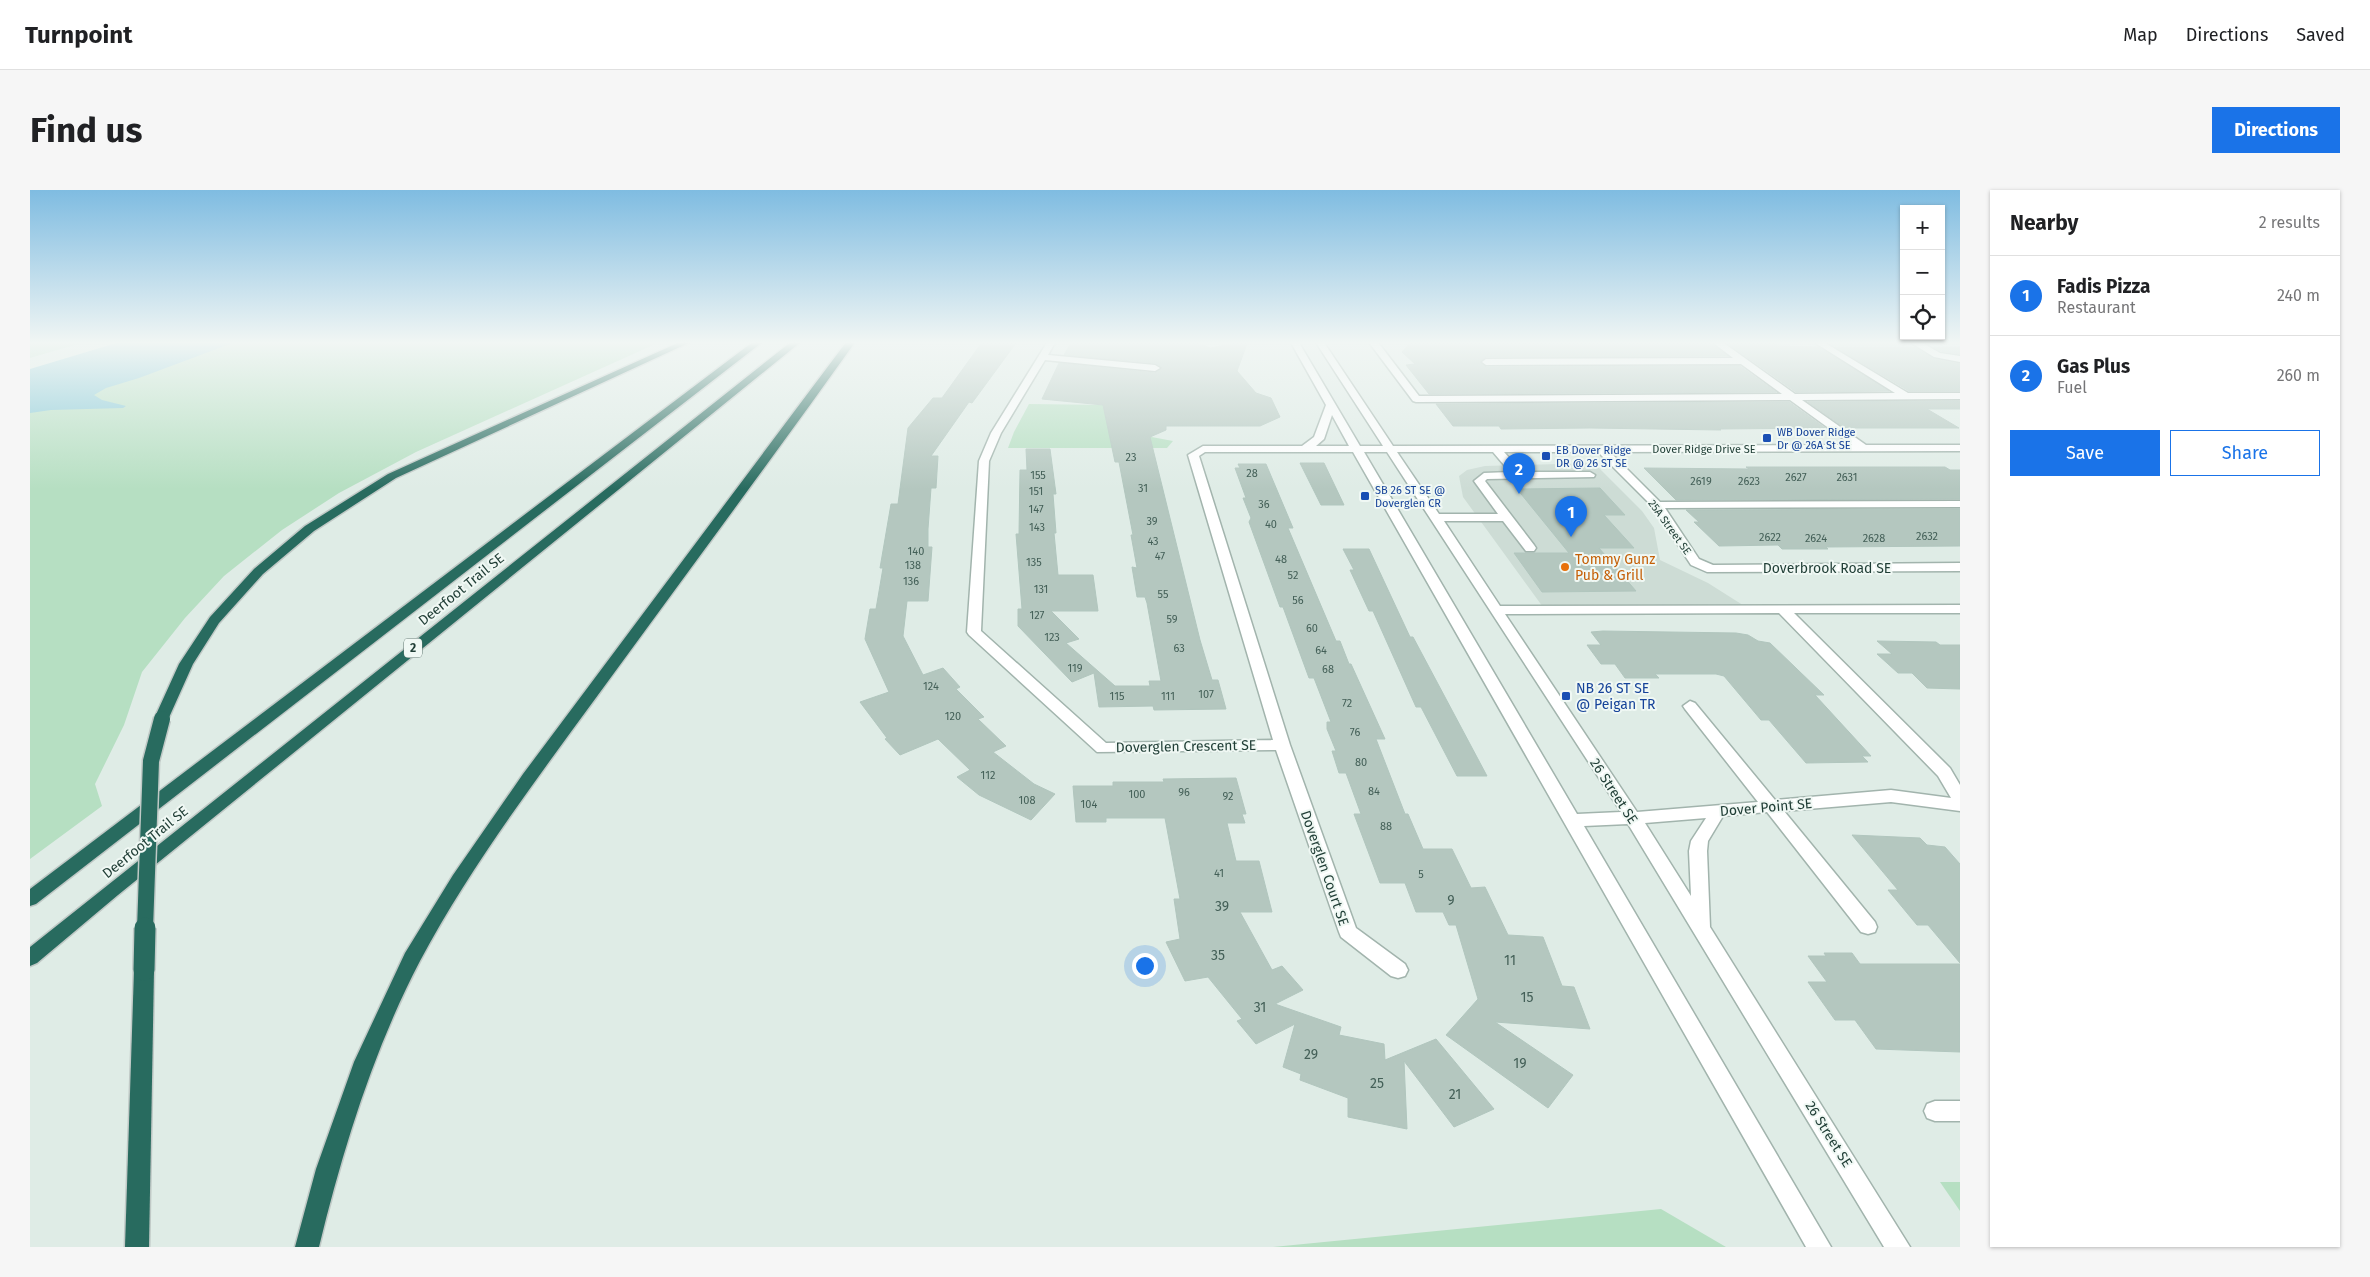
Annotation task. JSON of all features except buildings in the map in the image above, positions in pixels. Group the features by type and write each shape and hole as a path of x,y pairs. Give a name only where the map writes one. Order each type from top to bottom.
{"highway":[{"path":"137,1247 151,761 162,719 178,679 196,647 220,612 285,548 315,523 348,500 392,476 580,390"},
{"name":"Deerfoot Trail SE","path":"30,899 695,390"},
{"name":"Deerfoot Trail SE","path":"30,958 143,865 736,390"},
{"path":"307,1247 327,1169 364,1062 412,958 459,880 528,778 815,390"}],"street":[{"name":"Doverglen Crescent SE","path":"1022,390 996,433 984,461 974,632 1102,748 1282,745"},
{"path":"1323,390 1819,1247"},
{"name":"26 Street SE","path":"1352,390 1633,818 1898,1247"},
{"path":"1409,390 1416,400 1960,396"},
{"path":"1784,390 1863,448"},
{"path":"1897,390 1906,396"},
{"path":"1303,450 1319,439 1331,404"},
{"name":"Dover Ridge Drive SE","path":"1359,450 1960,448"},
{"path":"1282,745 1194,455 1203,449 1359,450"},
{"path":"1497,450 1519,476"},
{"name":"25A Street SE","path":"1602,450 1658,505 1695,562"},
{"path":"1530,548 1479,481 1484,476 1590,475"},
{"path":"1658,505 1960,504"},
{"path":"1435,518 1506,517"},
{"name":"Doverbrook Road SE","path":"1695,562 1711,569 1960,567"},
{"path":"1782,609 1944,772 1960,799"},
{"path":"1496,610 1960,609"},
{"path":"1690,706 1868,927"},
{"name":"Doverglen Court SE","path":"1282,745 1348,932 1398,970"},
{"name":"Dover Point SE","path":"1572,820 1633,818 1891,796 1960,805"},
{"path":"1701,928 1698,851 1700,841 1718,811"},
{"path":"1935,1111 1960,1111"}],"shaded area":[{"path":"1594,463 1642,511 1654,528 1660,560 1708,583 1757,614 1548,614 1463,497 1459,476 1467,470 1485,466"}],"green space":[{"path":"74,390 553,390 416,452 339,493 282,530 224,576 185,618 142,672 124,725 95,784 102,806 30,859 30,405"},
{"path":"1029,404 1106,405 1141,435 1173,441 1167,448 1008,448"},
{"path":"1940,1182 1960,1182 1960,1211"},
{"path":"1661,1209 1726,1247 1273,1247"}],"water":[{"path":"30,390 102,390 94,395 102,400 126,406 123,408 51,410 30,413"}],"place":[{"name":"WB Dover Ridge Dr @ 26A St SE","path":"1767,438"},
{"name":"EB Dover Ridge DR @ 26 ST SE","path":"1546,456"},
{"name":"Gas Plus","path":"1519,494"},
{"name":"SB 26 ST SE @ Doverglen CR","path":"1365,496"},
{"name":"Fadis Pizza","path":"1571,537"},
{"name":"Tommy Gunz Pub & Grill","path":"1565,567"},
{"name":"NB 26 ST SE @ Peigan TR","path":"1566,696"}]}
